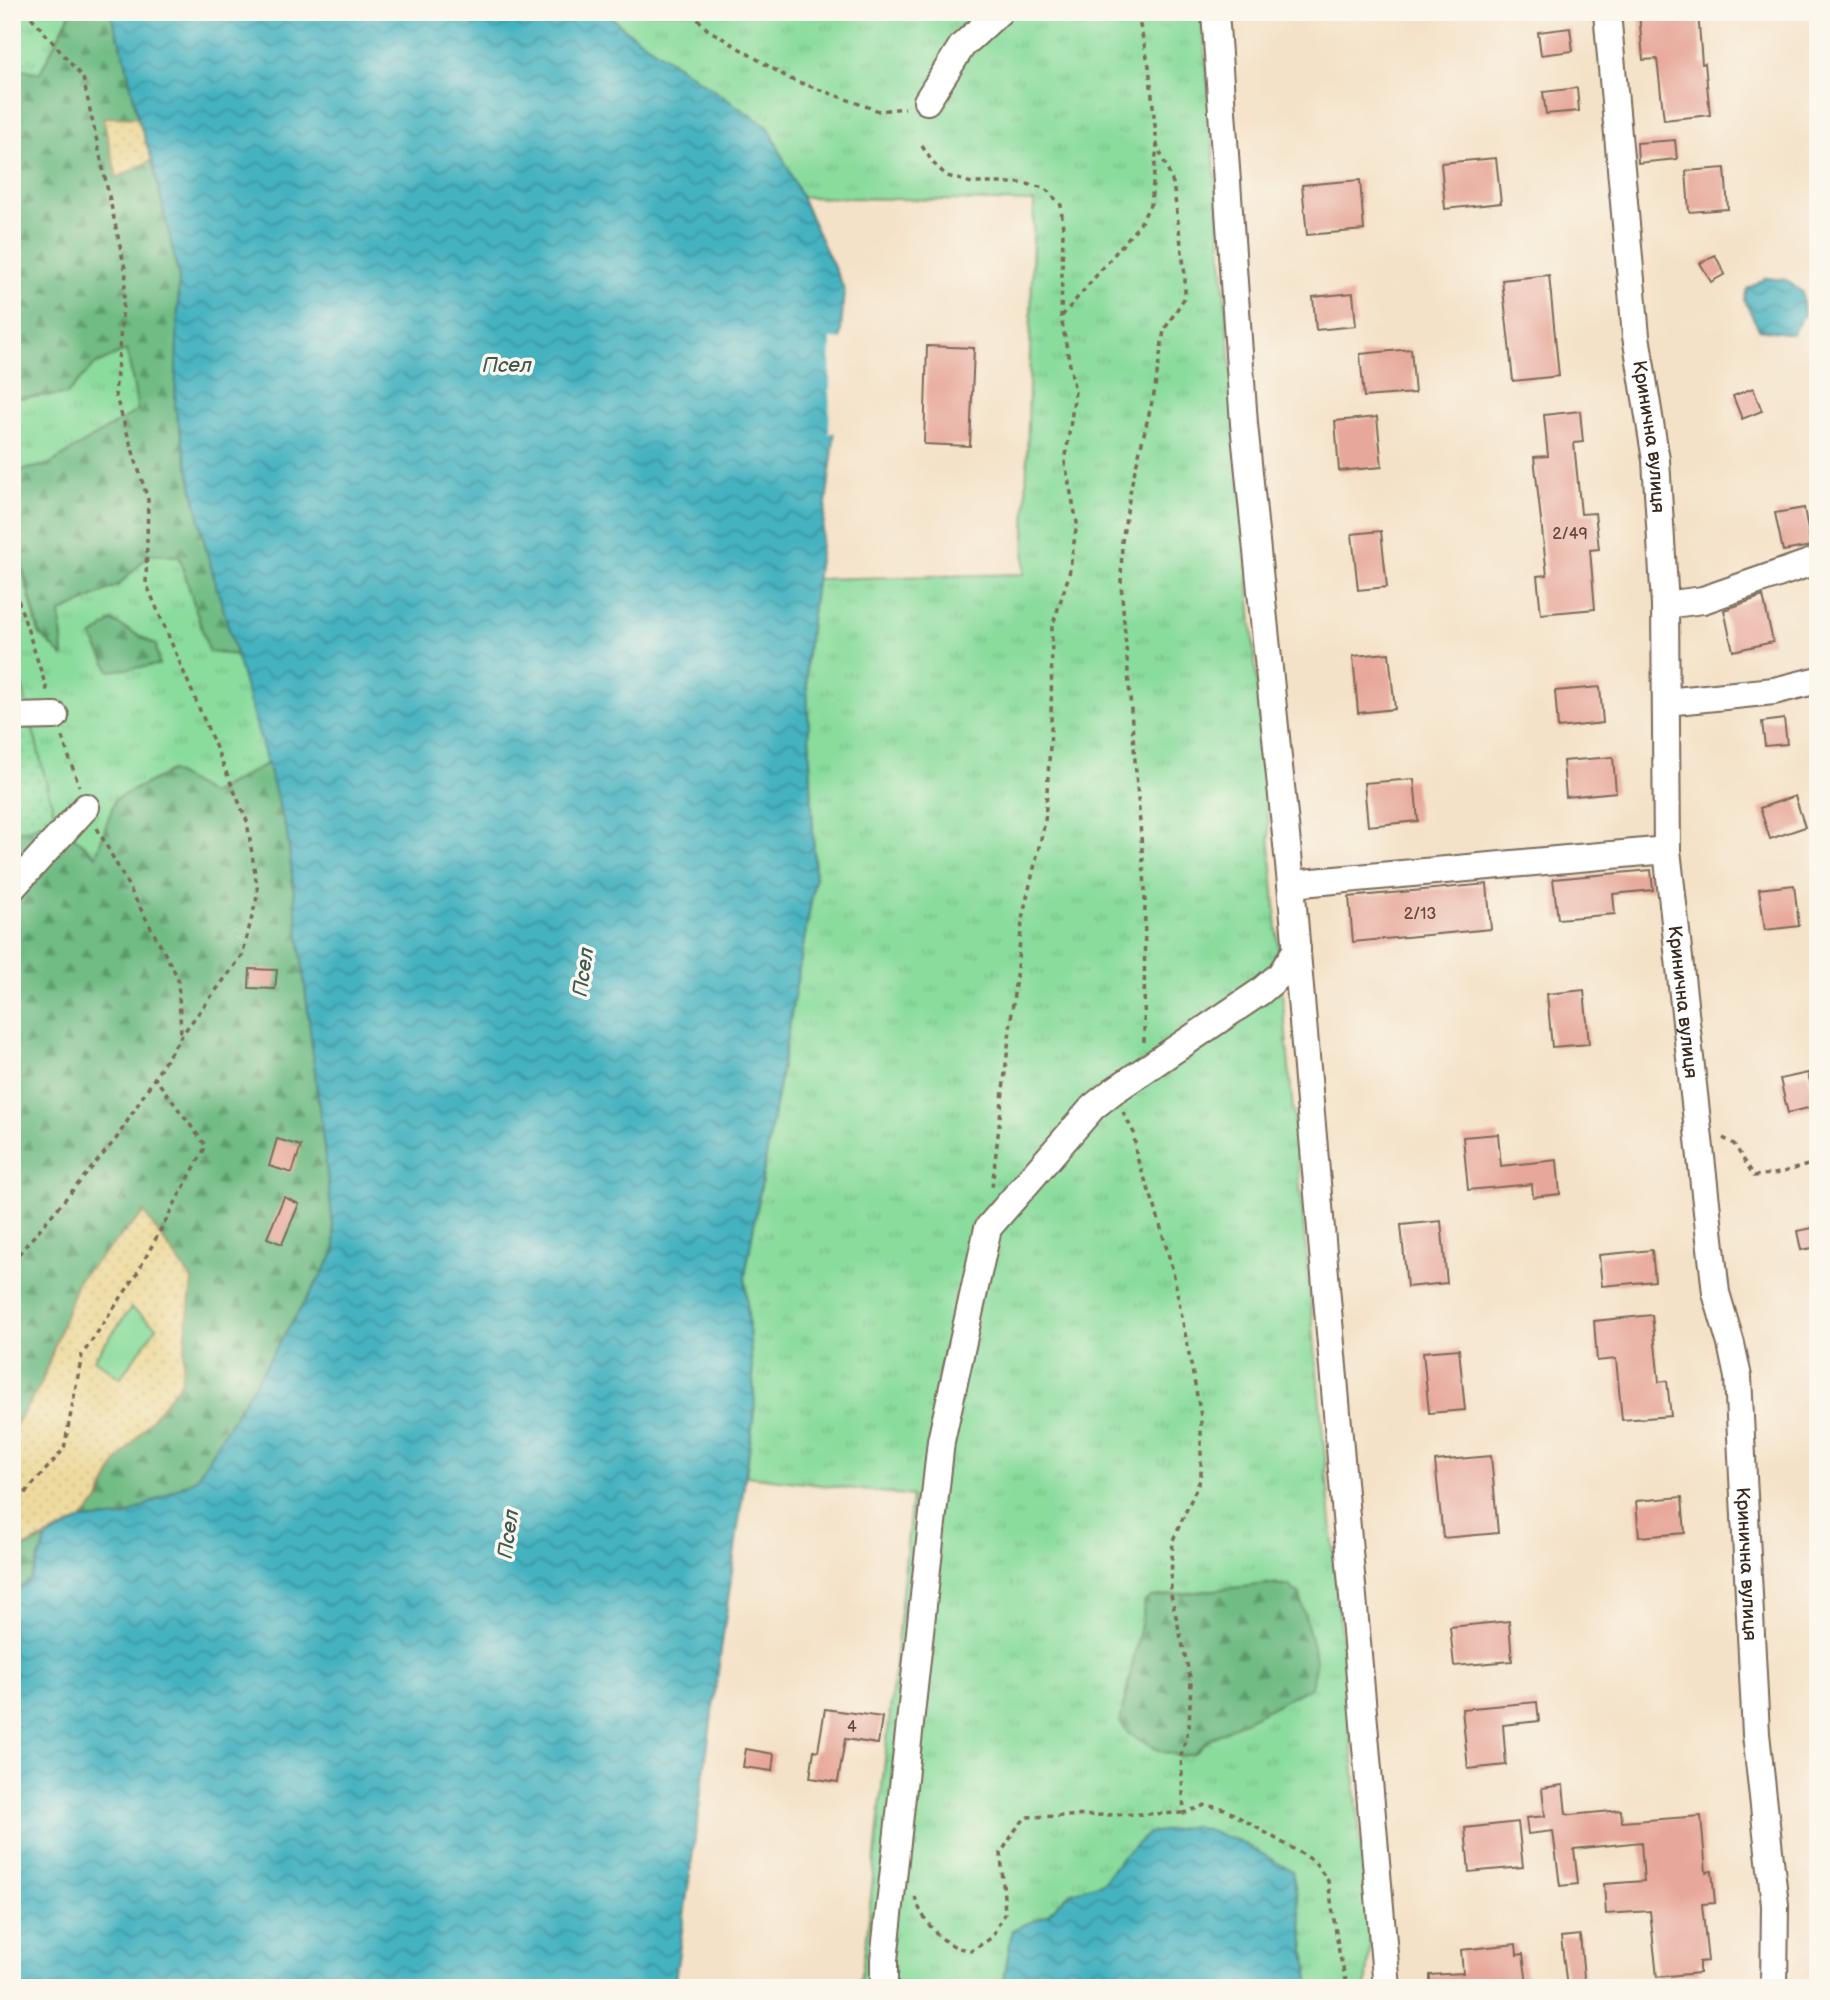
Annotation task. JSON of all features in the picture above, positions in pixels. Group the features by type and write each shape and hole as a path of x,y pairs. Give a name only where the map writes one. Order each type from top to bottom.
{"street":[{"path":"927,101 962,46 999,12"},
{"path":"1215,12 1244,424 1291,884 1387,1988"},
{"name":"Кринична вулиця","path":"1607,12 1636,336 1656,460 1665,605 1667,850 1716,1293 1738,1377 1756,1734 1775,1905 1773,1988"},
{"path":"1665,605 1703,600 1818,560"},
{"path":"1667,702 1774,691 1818,680"},
{"path":"12,717 55,716"},
{"path":"12,888 86,807"},
{"path":"1291,884 1667,850"},
{"path":"884,1988 884,1960 940,1441 988,1228 1093,1107 1260,992 1280,975 1297,950"}],"path":[{"path":"12,1262 116,1139 181,1036 242,956 258,893 247,821 146,583 148,500 115,394 127,273 83,78 27,12"},
{"path":"691,12 707,29 790,79 879,111 914,107 927,101"},
{"path":"1062,317 1140,224 1152,203 1157,145 1149,66 1138,12"},
{"path":"1142,1073 1145,887 1121,583 1122,541 1132,482 1154,394 1164,330 1185,297 1185,275 1173,183 1157,145"},
{"path":"922,146 933,163 947,176 972,183 1021,183 1045,188 1061,205 1062,317 1075,392 1065,463 1077,523 1069,576 1052,626 1051,731 1045,822 1023,914 988,1228"},
{"path":"12,1508 64,1449 82,1355 135,1277 206,1146 155,1077"},
{"path":"1112,1092 1134,1133 1136,1155 1155,1207 1173,1271 1201,1416 1201,1478 1173,1540 1172,1553 1171,1595 1191,1681 1189,1727 1181,1756 1184,1813"},
{"path":"1700,1136 1720,1136 1734,1144 1754,1175 1780,1174 1818,1162"},
{"path":"915,1896 919,1909 937,1933 954,1947 971,1951 991,1938 1005,1913 1001,1853 1026,1817 1184,1813 1205,1805 1225,1809 1314,1861 1328,1881 1339,1952 1348,1988"}],"green space":[{"path":"12,12 71,12 40,73 12,67"},
{"path":"71,12 110,12 152,160 179,277 175,407 206,549 237,655 209,652 179,556 150,554 120,584 60,613 63,657 40,634 12,529 12,472 48,465 138,410 127,350 94,365 67,394 18,398 12,393 12,67 40,73"},
{"path":"606,12 1202,12 1282,991 1370,1946 1366,1988 1310,1988 1292,1871 1120,1859 1104,1882 1070,1893 1047,1915 1012,1930 1003,1988 859,1988 867,1935 912,1496 746,1476 755,1406 745,1276 815,879 806,661 816,579 1024,574 1034,202 801,197 769,128 627,31"},
{"path":"127,350 138,411 48,465 12,472 12,393 18,398 67,394 94,365"},
{"path":"12,529 39,634 63,656 60,613 120,584 150,554 179,556 209,651 237,655 268,763 97,856 56,821 12,647"},
{"path":"112,621 156,645 159,665 110,671 92,637"},
{"path":"12,647 56,821 12,832"},
{"path":"268,763 287,833 336,1251 196,1479 124,1517 81,1520 99,1501 115,1465 181,1381 78,1280 41,1384 12,1431 12,832 56,821 96,856 115,799 171,771 211,794"},
{"path":"131,1308 157,1327 120,1378 94,1359"},
{"path":"47,1538 31,1579 12,1594 12,1553"},
{"path":"1268,1584 1288,1585 1300,1595 1316,1660 1311,1687 1210,1739 1194,1754 1181,1756 1160,1751 1129,1734 1120,1722 1144,1602 1151,1597"}],"sand":[{"path":"103,117 138,118 152,160 117,178"},
{"path":"144,1213 192,1280 181,1382 115,1465 98,1502 81,1520 12,1553 12,1431 41,1384 78,1280"}],"water":[{"name":"Псел","path":"110,12 606,12 627,31 769,128 844,289 833,449 806,661 815,879 745,1276 755,1406 674,1988 12,1988 12,1594 31,1579 47,1538 81,1520 124,1517 196,1479 336,1251 287,833 206,549 175,407 179,277 152,160"},
{"path":"1766,278 1786,280 1802,292 1804,315 1792,334 1759,329 1744,300 1747,289"},
{"path":"1194,1826 1239,1841 1292,1871 1310,1988 1003,1988 1012,1930 1047,1915 1070,1893 1104,1882 1120,1859 1149,1833"}],"pier":[{"path":"831,339 844,340 838,433 829,433"}],"building":[{"path":"1639,12 1698,12 1710,115 1664,120 1657,59 1643,60"},
{"path":"1570,28 1573,51 1541,55 1538,32"},
{"path":"1577,88 1579,111 1546,114 1543,92"},
{"path":"1675,140 1677,159 1638,163 1637,143"},
{"path":"1496,158 1501,203 1445,209 1441,163"},
{"path":"1725,168 1728,209 1689,212 1686,171"},
{"path":"1360,180 1364,230 1307,235 1302,185"},
{"path":"1715,255 1725,274 1711,282 1700,263"},
{"path":"1549,275 1559,376 1513,381 1502,280"},
{"path":"1353,293 1356,326 1316,330 1313,297"},
{"path":"927,346 974,348 970,446 924,444"},
{"path":"1411,349 1415,393 1364,397 1360,354"},
{"path":"1753,388 1762,411 1742,419 1733,396"},
{"path":"1580,411 1583,442 1574,443 1581,514 1595,513 1599,549 1590,550 1595,609 1541,614 1537,576 1547,575 1534,457 1548,456 1544,415"},
{"path":"1377,417 1382,467 1339,471 1335,421"},
{"path":"1804,508 1811,546 1783,551 1775,513"},
{"path":"1381,531 1387,587 1358,590 1352,534"},
{"path":"1763,596 1773,642 1733,651 1724,610"},
{"path":"1389,653 1395,709 1358,713 1353,656"},
{"path":"1600,687 1603,723 1558,728 1555,691"},
{"path":"1784,719 1787,744 1765,746 1762,722"},
{"path":"1613,757 1616,792 1566,797 1563,761"},
{"path":"1414,779 1418,821 1368,826 1364,783"},
{"path":"1795,796 1805,827 1770,839 1760,808"},
{"path":"1651,870 1653,890 1613,894 1615,914 1558,919 1553,879"},
{"path":"1487,884 1491,929 1353,942 1349,897"},
{"path":"1794,885 1799,926 1765,930 1759,889"},
{"path":"250,969 277,970 275,989 249,988"},
{"path":"1584,990 1589,1044 1552,1047 1547,994"},
{"path":"1808,1073 1816,1106 1788,1113 1780,1079"},
{"path":"1498,1134 1501,1166 1557,1160 1560,1194 1533,1197 1532,1184 1468,1190 1463,1137"},
{"path":"277,1139 301,1146 292,1173 269,1166"},
{"path":"284,1197 299,1204 282,1244 267,1238"},
{"path":"1441,1221 1447,1283 1407,1287 1401,1225"},
{"path":"1818,1227 1818,1247 1801,1250 1797,1231"},
{"path":"1652,1250 1655,1281 1602,1286 1599,1255"},
{"path":"1652,1315 1659,1382 1667,1381 1671,1416 1622,1420 1616,1359 1597,1361 1594,1321"},
{"path":"1459,1349 1465,1410 1429,1413 1423,1352"},
{"path":"1491,1456 1498,1533 1443,1538 1435,1461"},
{"path":"1682,1497 1685,1533 1639,1537 1636,1501"},
{"path":"1509,1621 1512,1661 1454,1666 1450,1627"},
{"path":"1537,1702 1539,1721 1503,1725 1506,1765 1468,1769 1462,1709"},
{"path":"825,1709 882,1717 878,1744 845,1739 838,1782 810,1778"},
{"path":"746,1749 774,1754 772,1771 743,1767"},
{"path":"1563,1785 1566,1814 1570,1815 1621,1810 1622,1822 1701,1816 1706,1872 1712,1871 1715,1903 1702,1904 1708,1961 1699,1962 1699,1973 1657,1977 1650,1911 1606,1914 1604,1884 1644,1881 1641,1842 1574,1849 1578,1884 1560,1886 1553,1831 1528,1834 1526,1818 1545,1816 1542,1788"},
{"path":"1518,1822 1523,1867 1469,1872 1465,1828"},
{"path":"1580,1935 1585,1988 1567,1988 1561,1937"},
{"path":"1516,1944 1517,1955 1523,1954 1527,1984 1491,1988 1430,1988 1430,1975 1463,1973 1461,1950"}]}
